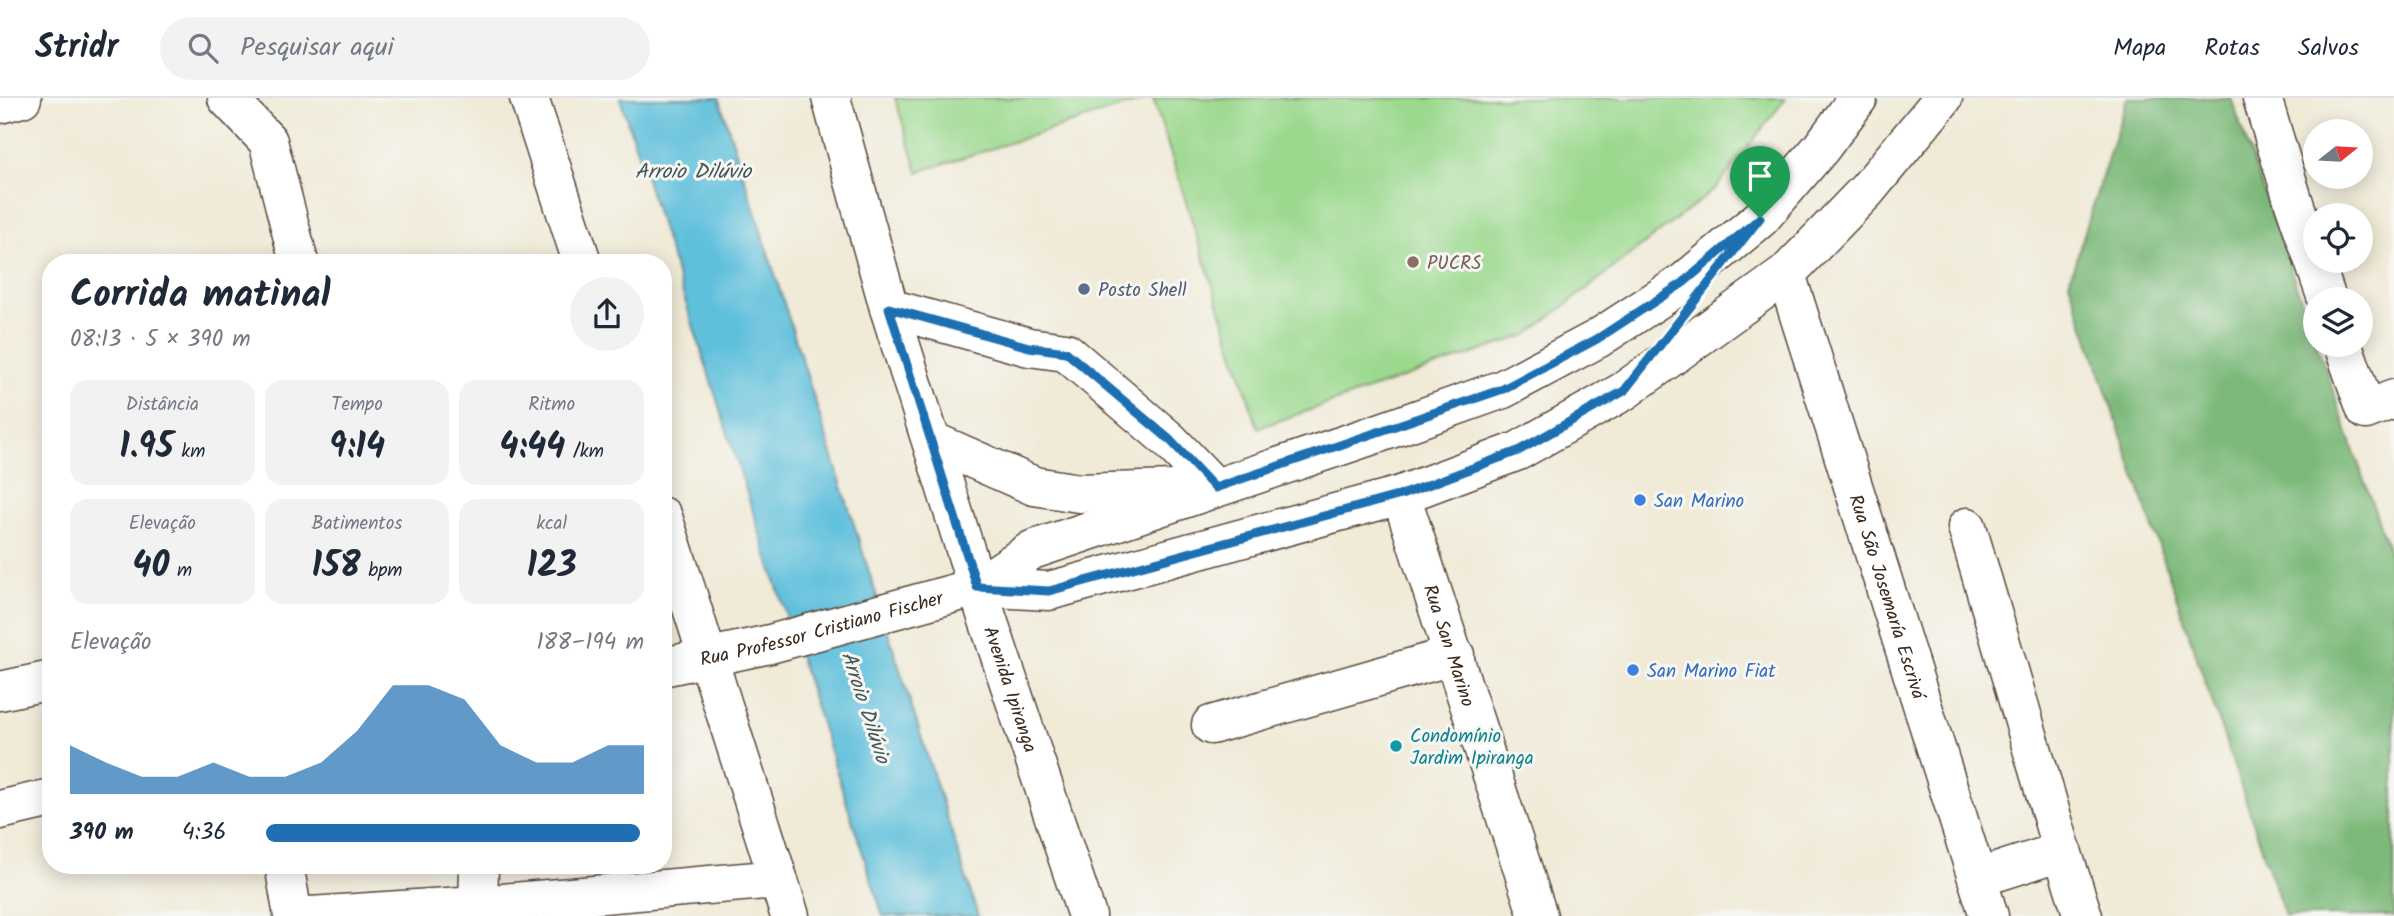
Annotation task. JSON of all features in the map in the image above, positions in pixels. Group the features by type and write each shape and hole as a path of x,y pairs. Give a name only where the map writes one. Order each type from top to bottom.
{"main road":[{"path":"0,104 22,98"},
{"path":"227,98 268,141 297,254"},
{"path":"529,98 579,254"},
{"name":"Avenida Ipiranga","path":"831,98 889,308 977,587 1087,916"},
{"name":"Rua Professor Cristiano Fischer","path":"672,665 770,644 977,587 1032,550 1503,389 1597,339 1683,283 1760,218 1821,148 1858,98"},
{"name":"Rua Professor Cristiano Fischer","path":"977,587 1049,591 1401,495 1518,451 1624,391 1786,274 1867,190 1943,98"},
{"path":"2262,98 2323,287"},
{"path":"1624,391 1760,218"},
{"name":"Rua São Josemaría Escrivá","path":"1786,274 1989,916"},
{"path":"889,308 1029,347 1066,352 1170,440 1215,488"},
{"path":"2347,357 2366,410 2394,399"},
{"path":"932,441 1034,486 1079,493 1215,488"},
{"name":"Rua San Marino","path":"1401,495 1538,916"},
{"path":"1966,527 2062,851 2084,916"},
{"path":"672,545 790,916"},
{"path":"1211,725 1455,655"},
{"path":"0,691 42,682"},
{"path":"0,810 42,800"},
{"path":"1978,878 2062,851"},
{"path":"286,874 293,916"},
{"path":"478,911 480,874"},
{"path":"310,916 478,911 778,879"}],"green space":[{"path":"895,98 1150,98 918,172"},
{"name":"PUCRS","path":"1153,98 1786,98 1715,189 1527,335 1258,428"},
{"path":"2127,98 2231,98 2303,305 2303,357 2321,357 2394,566 2394,916 2285,916 2069,282"}],"water":[{"name":"Arroio Dilúvio","path":"620,98 719,98 978,916 883,916"}],"place":[{"name":"PUCRS","path":"1413,262"},
{"name":"Posto Shell","path":"1084,289"},
{"name":"San Marino","path":"1640,500"},
{"name":"San Marino Fiat","path":"1633,670"},
{"name":"Condomínio Jardim Ipiranga","path":"1396,746"}],"route":[{"path":"1760,218 1624,391 1518,451 1401,495 1049,591 977,587 889,308 1029,347 1066,352 1170,440 1215,488 1503,389 1597,339 1683,283 1760,218"}]}
